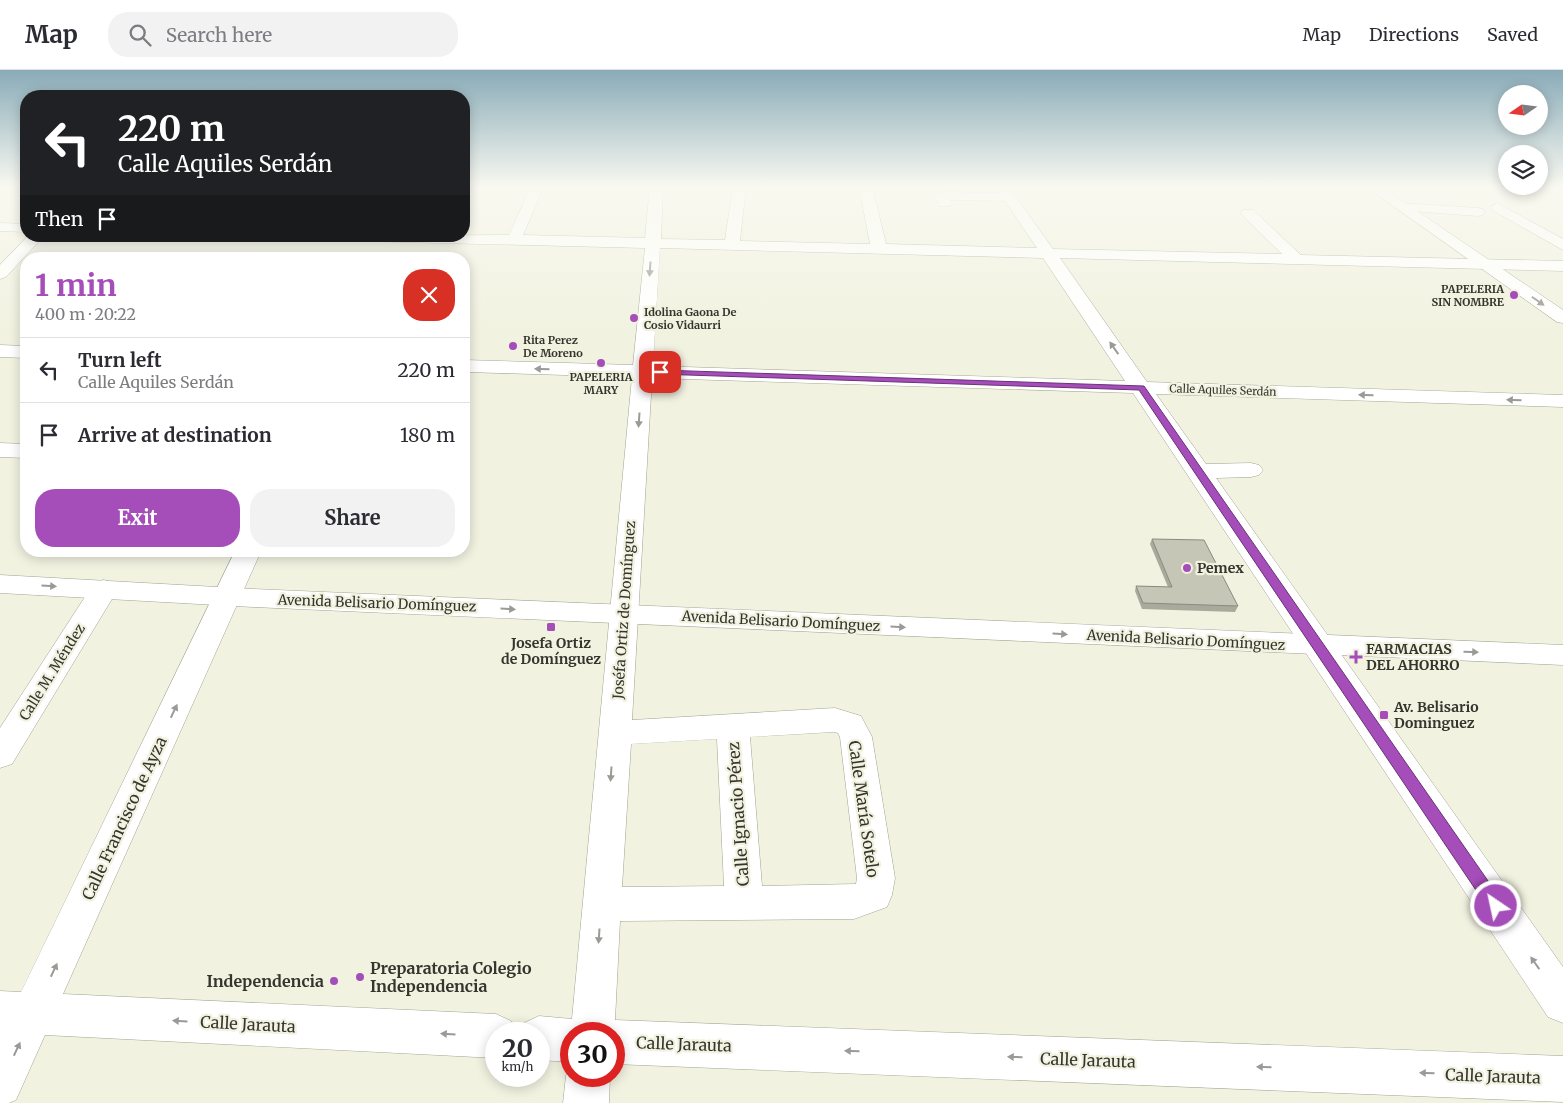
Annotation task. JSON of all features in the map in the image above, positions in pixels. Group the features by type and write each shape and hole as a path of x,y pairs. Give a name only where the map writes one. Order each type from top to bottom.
{"street":[{"path":"514,240 516,234"},
{"name":"Joséfa Ortiz de Domínguez","path":"593,1022 653,234"},
{"path":"732,246 734,234"},
{"path":"876,234 879,249"},
{"path":"1035,234 1563,1003"},
{"path":"1270,234 1296,259"},
{"path":"1442,234 1563,318"},
{"path":"1544,234 1563,245"},
{"path":"470,239 1563,266"},
{"path":"21,252 31,242"},
{"path":"388,252 393,242"},
{"path":"0,274 20,253"},
{"path":"0,351 20,352"},
{"name":"Calle Aquiles Serdán","path":"470,366 1563,401"},
{"path":"0,450 20,450"},
{"path":"1198,471 1251,470"},
{"name":"Calle Francisco de Ayza","path":"0,1084 17,1013 227,598 245,557"},
{"name":"Avenida Belisario Domínguez","path":"0,584 227,598 338,601 1563,656"},
{"name":"Calle M. Méndez","path":"0,755 104,589"},
{"name":"Calle María Sotelo","path":"733,725 835,720 850,725 856,737 876,878 873,895 854,902 744,904"},
{"path":"615,733 733,725"},
{"name":"Calle Ignacio Pérez","path":"733,725 744,904"},
{"path":"601,904 744,904"},
{"name":"Calle Jarauta","path":"17,1013 485,1035"},
{"name":"Calle Jarauta","path":"625,1042 1563,1079"},
{"path":"586,1103 587,1087"}],"building":[{"name":"Pemex","path":"1152,539 1204,540 1238,606 1143,603 1136,586 1172,587"}],"place":[{"name":"PAPELERIA SIN NOMBRE","path":"1514,295"},
{"name":"Idolina Gaona De Cosio Vidaurri","path":"634,318"},
{"name":"Rita Perez De Moreno","path":"513,346"},
{"name":"PAPELERIA MARY","path":"601,363"},
{"name":"Pemex","path":"1187,568"},
{"name":"Josefa Ortiz de Domínguez","path":"551,627"},
{"name":"FARMACIAS DEL AHORRO","path":"1356,657"},
{"name":"Av. Belisario Dominguez","path":"1384,715"},
{"name":"Preparatoria Colegio Independencia","path":"360,977"},
{"name":"Independencia","path":"334,981"}],"route":[{"path":"660,372 1142,388 1496,906"}]}
